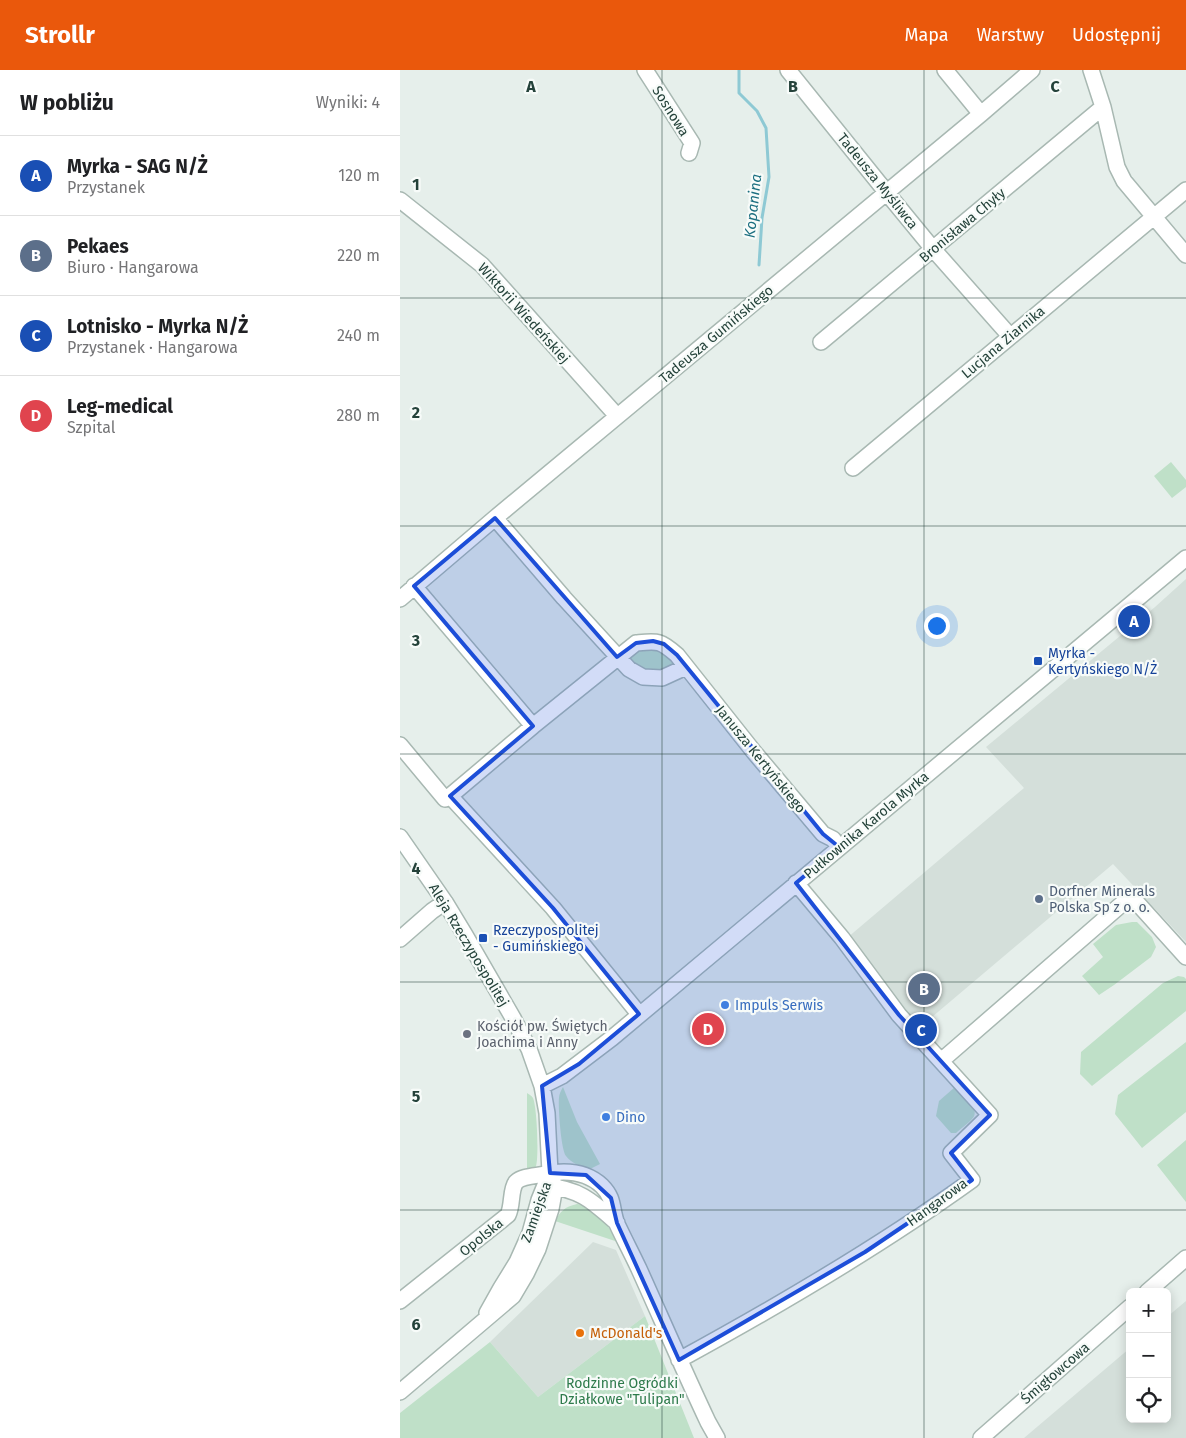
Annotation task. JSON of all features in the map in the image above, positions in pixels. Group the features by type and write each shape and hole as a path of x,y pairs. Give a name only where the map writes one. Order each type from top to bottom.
{"street":[{"name":"Sosnowa","path":"645,70 692,143 689,153"},
{"name":"Tadeusza Myśliwca","path":"788,70 933,249 1010,336"},
{"path":"944,70 982,114"},
{"name":"Tadeusza Gumińskiego","path":"400,599 617,416 982,114 1032,70"},
{"path":"1091,70 1103,107 1117,167 1124,181 1186,255"},
{"name":"Bronisława Chyły","path":"821,342 1103,107"},
{"name":"Lucjana Ziarnika","path":"853,468 1186,190"},
{"name":"Wiktorii Wiedeńskiej","path":"400,200 482,265 617,416"},
{"path":"495,518 629,669 644,677 662,678 686,667"},
{"name":"Pułkownika Karola Myrka","path":"542,1086 554,1081 579,1064 1186,558"},
{"path":"414,586 533,726"},
{"name":"Janusza Kertyńskiego","path":"450,796 617,657 636,643 653,642 664,644 677,655 754,752 823,834 833,839 839,847"},
{"path":"400,745 445,799 450,796 553,908 639,1014"},
{"name":"Aleja Rzeczypospolitej","path":"400,837 445,902 465,935 523,1037 532,1057 542,1086 547,1113 550,1182"},
{"path":"796,883 842,938 899,1015 941,1062 1131,896 1186,957"},
{"path":"400,938 445,902"},
{"name":"Hangarowa","path":"679,1360 865,1252 972,1180 951,1153 990,1116 941,1062"},
{"path":"550,1182 563,1172 586,1175 602,1186 611,1198 616,1223 631,1251 679,1360 717,1438"},
{"name":"Opolska","path":"400,1301 508,1215 511,1209 514,1186 517,1181 524,1178 550,1182"},
{"name":"Zamiejska","path":"400,1392 483,1321 517,1262 550,1182"},
{"path":"1152,1288 1186,1258"},
{"name":"Śmigłowcowa","path":"981,1438 1126,1311"}],"highlighted area":[{"path":"495,518 617,657 636,643 653,641 664,644 677,655 823,834 839,847 796,883 899,1015 990,1115 951,1153 972,1180 865,1252 679,1360 617,1223 611,1198 586,1175 550,1173 542,1086 579,1064 639,1014 553,908 450,796 533,726 414,586"}],"shaded area":[{"path":"1186,579 1186,942 1113,864 919,1028 847,938 1024,788 986,747 1155,607"},
{"path":"593,1242 616,1250 645,1316 538,1397 490,1342"},
{"path":"1186,1301 1186,1438 1024,1438 1126,1351 1126,1423 1171,1423 1171,1314"}],"green space":[{"path":"1171,462 1186,480 1186,487 1172,498 1154,476"},
{"path":"640,647 661,649 675,661 668,669 661,672 650,672 626,662 630,651"},
{"path":"1137,922 1152,937 1156,947 1151,957 1099,995 1082,976 1103,957 1093,944 1116,925"},
{"path":"1178,976 1186,979 1186,1011 1092,1086 1080,1074 1081,1052 1163,983"},
{"path":"1186,1042 1186,1112 1142,1148 1115,1114 1118,1095"},
{"path":"563,1087 577,1122 600,1164 590,1169 574,1163 564,1152 560,1128 559,1103 559,1095"},
{"path":"955,1087 970,1102 975,1111 970,1121 956,1133 951,1133 936,1116 939,1101"},
{"path":"527,1093 532,1097 534,1103 537,1161 534,1169 527,1173"},
{"path":"1186,1140 1186,1202 1157,1165"},
{"path":"577,1204 584,1205 596,1212 606,1223 618,1242 555,1221 563,1210"},
{"name":"Rodzinne Ogródki Działkowe \"Tulipan\"","path":"645,1316 694,1438 400,1438 400,1413 490,1342 538,1397"}],"waterway":[{"name":"Kopanina","path":"739,70 739,93 757,111 766,128 769,177 762,218 759,265"}],"place":[{"name":"Myrka - SAG N/Ż","path":"1134,621"},
{"name":"Myrka - Kertyńskiego N/Ż","path":"1038,661"},
{"name":"Dorfner Minerals Polska Sp z o. o.","path":"1039,899"},
{"name":"Rzeczypospolitej - Gumińskiego","path":"483,938"},
{"name":"Pekaes","path":"924,989"},
{"name":"Impuls Serwis","path":"725,1005"},
{"name":"Leg-medical","path":"708,1029"},
{"name":"Lotnisko - Myrka N/Ż","path":"921,1030"},
{"name":"Kościół pw. Świętych Joachima i Anny","path":"467,1034"},
{"name":"Dino","path":"606,1117"},
{"name":"McDonald's","path":"580,1333"}]}
